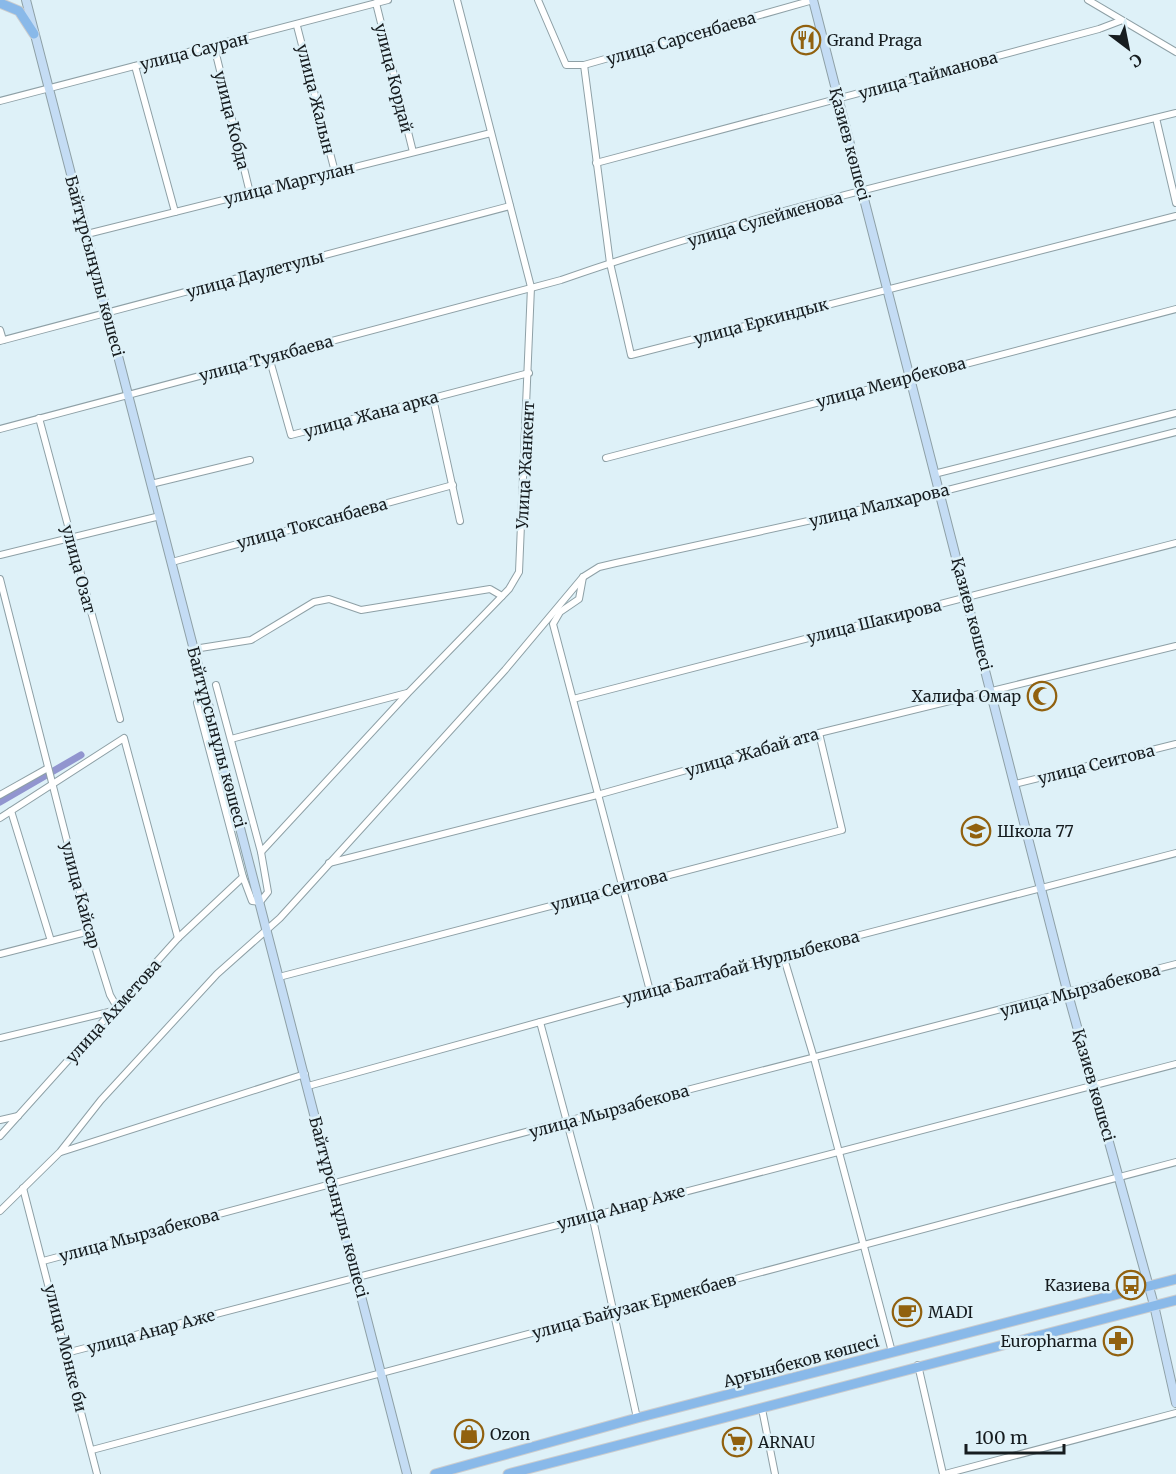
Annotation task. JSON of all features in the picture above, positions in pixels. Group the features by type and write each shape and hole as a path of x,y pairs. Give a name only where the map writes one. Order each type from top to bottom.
{"main road":[{"name":"Байтұрсынұлы көшесі","path":"26,0 407,1474"},
{"name":"Қазиев көшесі","path":"813,0 1016,784 1068,994 1120,1175 1154,1305 1176,1403"},
{"path":"0,3 20,11 34,34"},
{"name":"Арғынбеков көшесі","path":"435,1474 637,1418 1176,1279"},
{"path":"508,1474 918,1365 1176,1300"}],"street":[{"name":"улица Сауран","path":"0,101 297,26 388,0"},
{"name":"Улица Жанкент","path":"261,852 269,840 502,596 519,572 531,287 457,0"},
{"path":"538,0 566,65 584,65"},
{"name":"улица Сарсенбаева","path":"584,65 813,0"},
{"path":"1088,0 1120,21 1132,25 1176,52"},
{"name":"улица Кордай","path":"376,3 413,152"},
{"name":"улица Тайманова","path":"596,163 1120,21"},
{"name":"улица Жалын","path":"297,26 335,172"},
{"name":"улица Кобда","path":"214,46 250,193"},
{"name":"улица Еркиндык","path":"584,65 610,263 630,355 1176,216"},
{"path":"135,66 175,212"},
{"name":"улица Сулейменова","path":"531,287 862,191 1176,113"},
{"path":"1156,118 1176,203"},
{"name":"улица Маргулан","path":"87,234 491,133"},
{"name":"улица Даулетулы","path":"1,340 107,314 510,206"},
{"name":"улица Туякбаева","path":"0,429 531,287"},
{"name":"улица Меирбекова","path":"606,458 1176,309"},
{"path":"0,330 1,340"},
{"name":"улица Жана арка","path":"269,357 291,435 529,373"},
{"path":"433,398 460,521"},
{"name":"улица Малхарова","path":"934,474 1176,413"},
{"name":"улица Озат","path":"39,418 120,719"},
{"name":"улица Малхарова","path":"583,577 599,567 940,492 1176,432"},
{"path":"151,484 250,460"},
{"name":"улица Токсанбаева","path":"172,562 453,485"},
{"path":"0,555 70,536 160,516"},
{"name":"улица Шакирова","path":"573,699 1176,543"},
{"path":"583,577 579,599 560,612 553,624 650,991"},
{"path":"0,1211 60,1152 101,1100 217,974 263,935 267,927 280,918 505,670 583,577"},
{"path":"0,579 48,768 0,795"},
{"path":"194,649 251,640 324,598 361,610 490,589 502,596"},
{"name":"улица Жабай ата","path":"329,863 597,795 819,733 1176,646"},
{"path":"197,703 243,877 252,901 260,902 268,892 261,852 216,685"},
{"path":"231,739 408,693"},
{"name":"улица Сеитова","path":"279,977 843,830 819,733"},
{"path":"0,818 124,738 178,938"},
{"name":"улица Сеитова","path":"1016,784 1176,744"},
{"name":"улица Кайсар","path":"48,768 90,931 115,1009"},
{"path":"11,811 51,941"},
{"name":"улица Балтабай Нурлыбекова","path":"308,1086 650,991 1176,853"},
{"name":"улица Ахметова","path":"0,1136 178,938 243,877"},
{"path":"0,954 90,931"},
{"path":"783,956 814,1058 862,1246 892,1352"},
{"name":"улица Мырзабекова","path":"43,1261 567,1121 1068,994 1176,964"},
{"path":"0,1038 115,1009"},
{"path":"540,1022 592,1215 637,1418"},
{"name":"улица Анар Аже","path":"66,1353 357,1275 1176,1064"},
{"path":"60,1152 305,1074"},
{"path":"0,1120 18,1116"},
{"name":"улица Байузак Ермекбаев","path":"92,1450 862,1246 1120,1175 1176,1162"},
{"name":"улица Монке би","path":"23,1188 97,1474"},
{"path":"918,1365 944,1474 1176,1413"},
{"path":"762,1408 775,1474"}],"waterway":[{"path":"0,802 81,755"}],"place":[{"name":"Grand Praga","path":"806,40"},
{"name":"Халифа Омар","path":"1042,696"},
{"name":"Школа 77","path":"976,831"},
{"name":"Казиева","path":"1131,1285"},
{"name":"MADI","path":"907,1312"},
{"name":"Europharma","path":"1118,1341"},
{"name":"Ozon","path":"469,1434"},
{"name":"ARNAU","path":"737,1442"}]}
